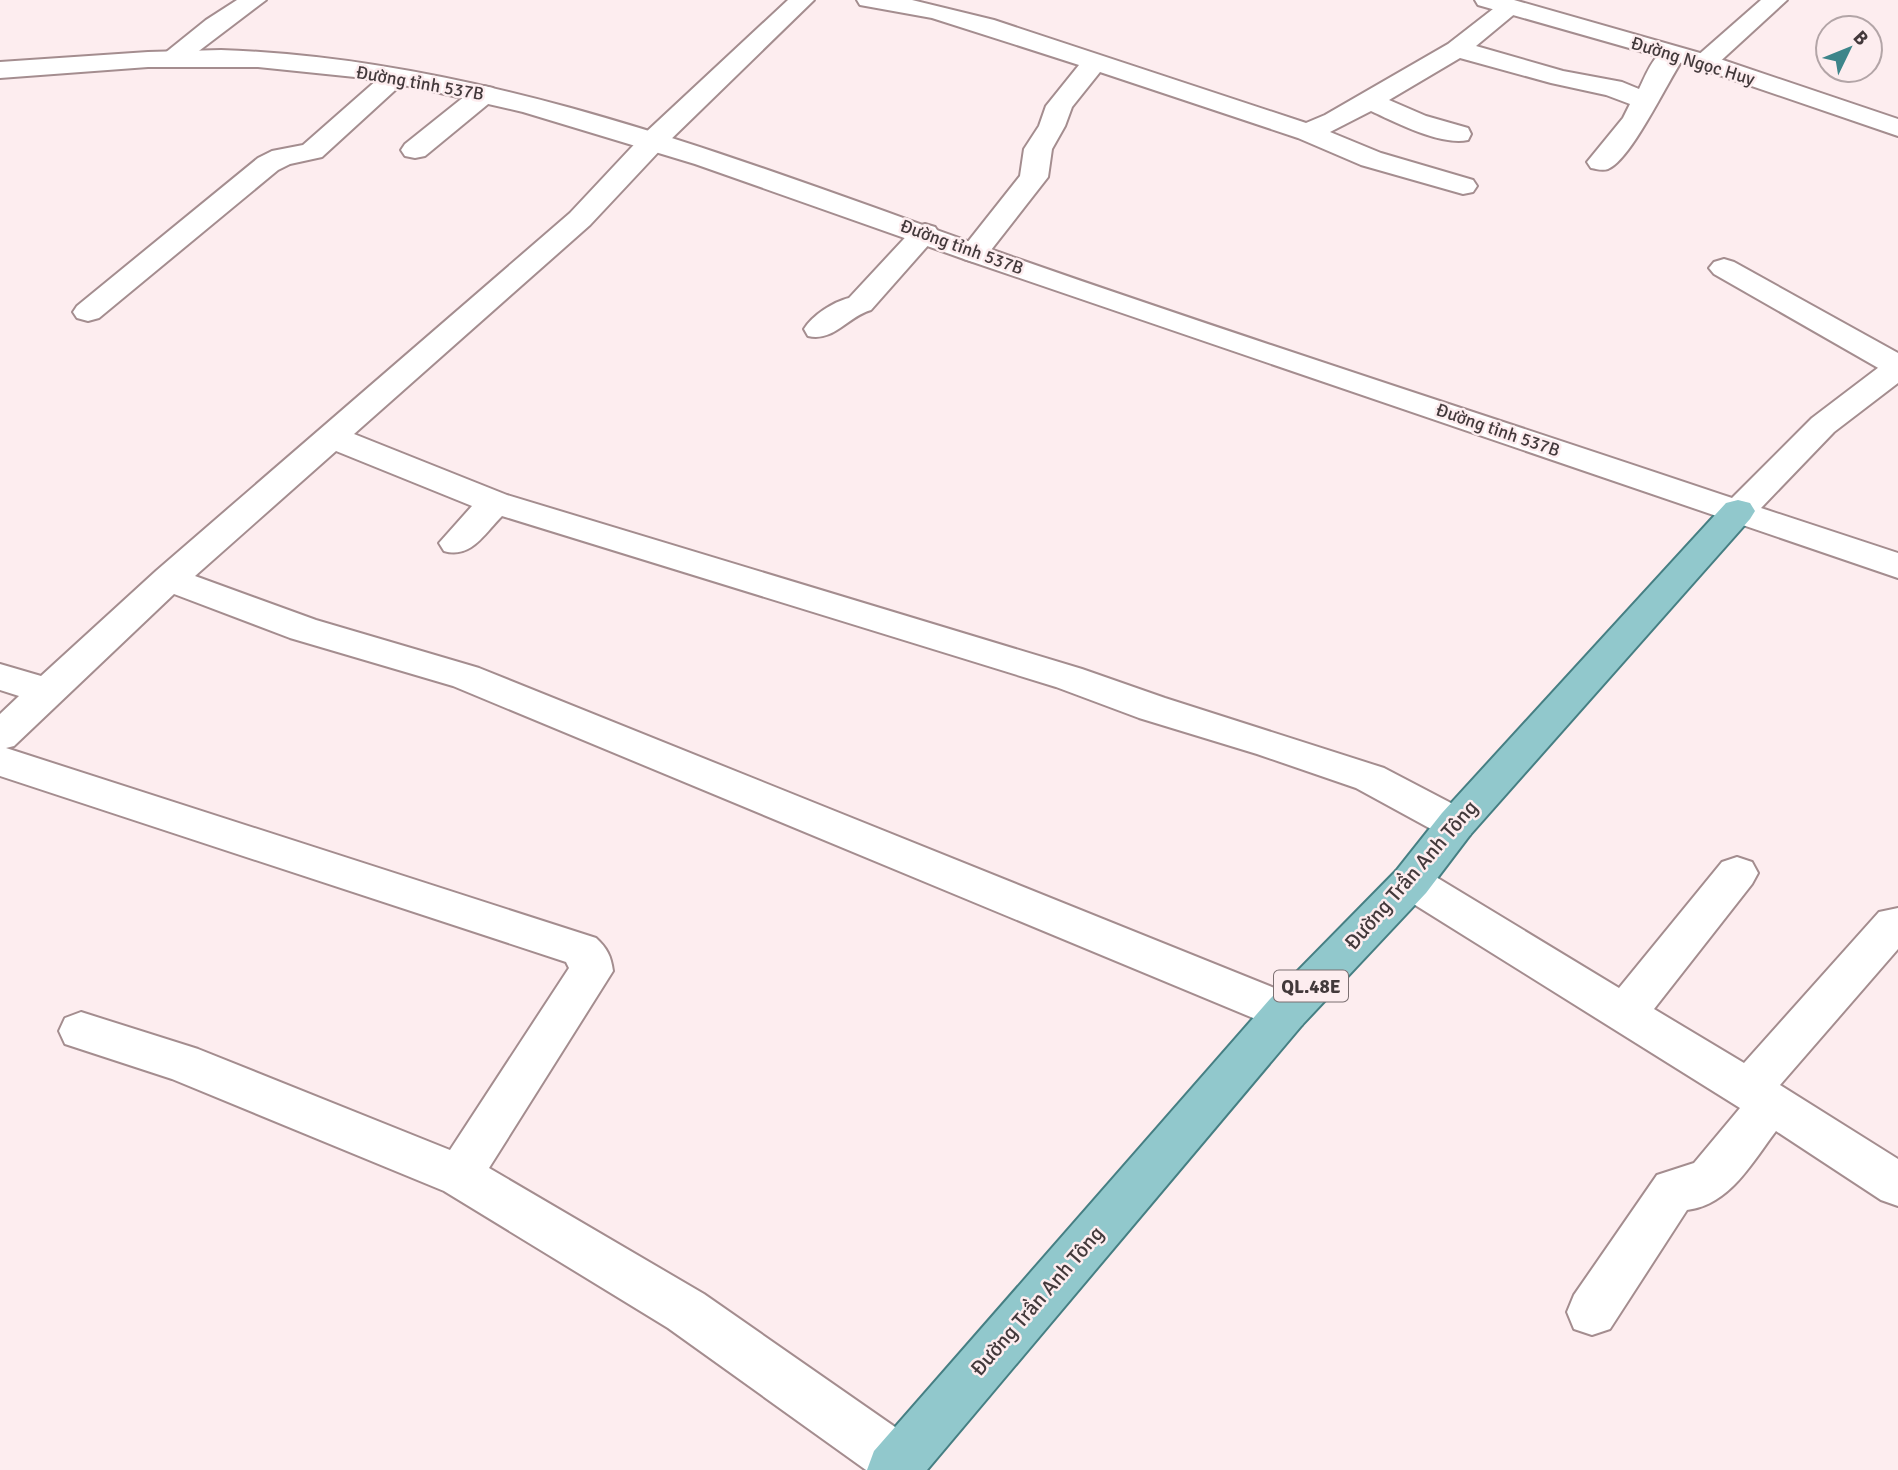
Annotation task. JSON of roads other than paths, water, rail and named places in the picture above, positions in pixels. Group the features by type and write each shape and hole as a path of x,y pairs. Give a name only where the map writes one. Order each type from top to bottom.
{"main road":[{"name":"Đường Trần Anh Tông","path":"896,1466 1286,1012 1410,882 1456,824 1738,511"}],"street":[{"path":"174,58 215,24 254,0"},
{"path":"0,736 169,579 580,219 654,140 802,0"},
{"path":"869,0 934,11 1096,60 1307,132 1371,159 1463,186"},
{"path":"1704,62 1775,0"},
{"path":"1307,132 1334,121 1457,49 1499,4"},
{"name":"Đường Ngọc Huy","path":"1499,4 1704,62 1898,128"},
{"path":"1457,49 1560,78 1613,88 1645,101"},
{"path":"1601,162 1635,121 1673,54"},
{"name":"Đường tỉnh 537B","path":"0,70 174,58 294,61 396,76 484,94 654,140 925,233 975,253 1898,566"},
{"path":"975,253 1034,177 1038,149 1052,126 1059,106 1096,60"},
{"path":"88,312 268,164 282,156 312,151 396,76"},
{"path":"415,150 484,94"},
{"path":"1369,100 1417,122 1458,134"},
{"path":"819,329 850,307 860,304 925,233"},
{"path":"1724,268 1898,367"},
{"name":"Đường Trần Anh Tông","path":"1738,511 1823,425 1898,367"},
{"path":"331,437 495,503 1069,678 1152,708 1310,757 1370,778 1456,824"},
{"path":"456,543 495,503"},
{"path":"169,579 303,629 466,677 1286,1012"},
{"path":"0,677 48,691"},
{"path":"0,761 581,950 590,958 591,971 474,1151 461,1176"},
{"path":"1624,1014 1737,873"},
{"path":"1410,882 1898,1185"},
{"path":"1592,1312 1674,1190 1693,1188 1711,1178 1759,1097 1894,924 1898,925"},
{"path":"81,1031 183,1063 461,1176 686,1311 896,1466"}]}
